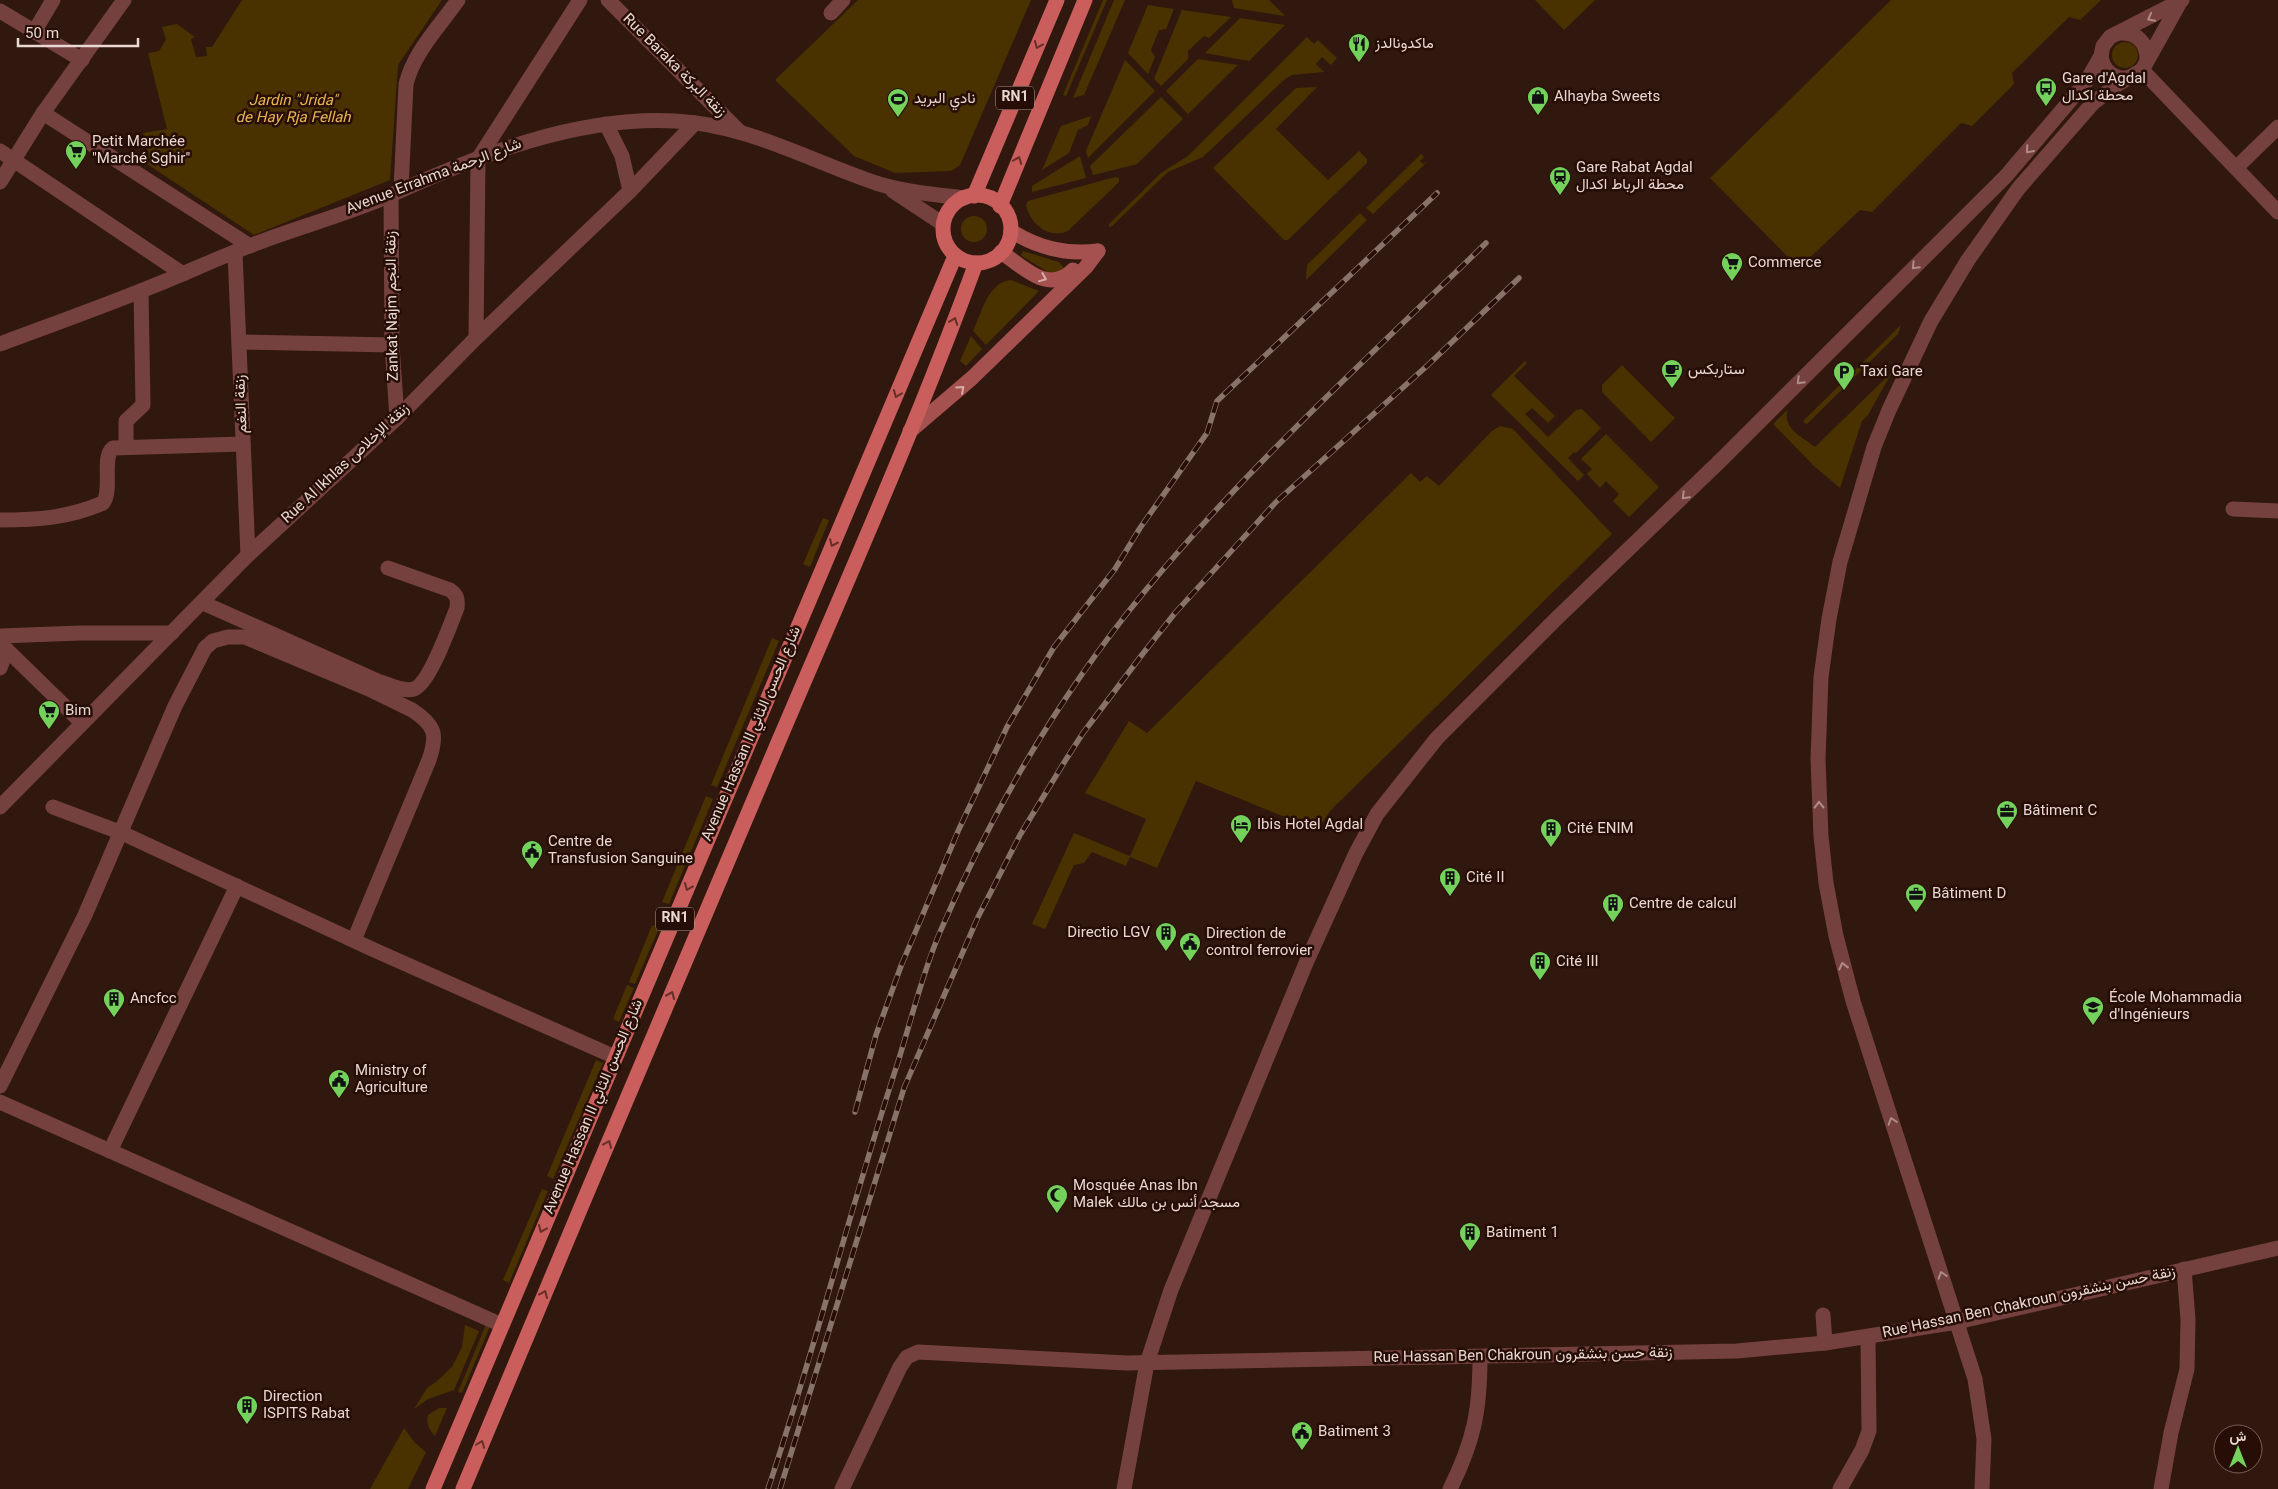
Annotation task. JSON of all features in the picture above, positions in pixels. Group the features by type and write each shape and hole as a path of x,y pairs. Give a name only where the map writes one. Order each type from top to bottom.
{"main road":[{"name":"RN1","path":"943,224 953,205 969,197 1057,0"},
{"name":"RN1","path":"1000,206 1085,0"},
{"path":"943,224 945,241 955,256 976,263 990,261 1001,252 1008,243 1010,231 1007,215 991,199 969,197"},
{"name":"Avenue Hassan II شارع الحسن الثاني","path":"433,1489 955,256"},
{"name":"Avenue Hassan II شارع الحسن الثاني","path":"463,1489 944,350 976,263"}],"street":[{"path":"34,32 53,0"},
{"path":"0,182 43,114 124,0"},
{"name":"Zankat Najm زنقة النجم","path":"397,418 392,346 396,192 406,84 410,69 418,55 458,0"},
{"path":"476,338 478,159 580,0"},
{"name":"Rue Baraka زنقة البركة","path":"608,0 740,132"},
{"path":"831,13 843,0"},
{"path":"1124,1489 1147,1363 1171,1290 1303,971 1344,878 1378,814 1444,731 1721,460 2006,176 2086,82 2101,56 2106,41 2181,0"},
{"path":"1982,1489 1984,1439 1981,1409 1968,1349 1957,1322 1853,1001 1836,936 1826,883 1820,827 1818,759 1821,677 1836,578 1874,447 1891,404 1931,321 1975,249 2035,168 2089,106 2144,65 2181,0"},
{"path":"0,11 82,60"},
{"path":"2120,33 2132,34 2142,41 2146,47 2144,65 2278,212"},
{"path":"2101,56 2104,67 2112,75 2127,78"},
{"path":"43,114 250,246"},
{"name":"Avenue Errahma شارع الرحمة","path":"0,344 142,291 250,246 396,192 478,159 526,142 606,124 652,121 695,122 740,132 880,184 922,193 969,197"},
{"name":"Rue Al Ikhlas زنقة الإخلاص","path":"0,807 203,603 248,555 397,418 476,338 630,191 695,122"},
{"path":"606,124 622,156 630,191"},
{"path":"2236,167 2278,127"},
{"path":"0,151 183,274"},
{"name":"Avenue Errahma شارع الرحمة","path":"880,184 943,224"},
{"path":"1010,231 1036,245 1059,251 1078,253 1098,251"},
{"path":"1001,252 1038,276 1052,281 1066,277 1086,257 1098,251"},
{"path":"910,431 972,378 1086,267 1098,251"},
{"name":"زنقة النغم","path":"235,253 248,555"},
{"path":"126,446 126,421 143,405 142,291"},
{"path":"239,342 392,346"},
{"path":"0,520 70,515 103,503 106,499 110,450 126,446 243,444"},
{"path":"2233,508 2278,512"},
{"path":"203,603 380,682 405,690 414,689 421,685 437,655 457,608 458,600 456,595 450,590 388,568"},
{"path":"2,643 80,633 172,633"},
{"path":"0,1086 85,914 122,833 175,706 205,648 213,641 228,637 245,637 369,689 425,718 432,726 434,744 354,940"},
{"path":"0,668 2,643"},
{"path":"2,643 82,723"},
{"path":"53,806 122,833 615,1057"},
{"path":"110,1151 236,886"},
{"path":"0,1102 502,1325"},
{"name":"Rue Hassan Ben Chakroun زنقة حسن بنشقرون","path":"842,1489 900,1367 912,1354 924,1351 1127,1363 1480,1358 1737,1351 1826,1343 1957,1322 2278,1248"},
{"path":"2161,1489 2171,1433 2187,1369 2188,1319 2184,1269"},
{"path":"1824,1315 1826,1343"},
{"path":"1840,1489 1862,1450 1869,1431 1868,1337"},
{"path":"1450,1489 1465,1460 1476,1425 1480,1396 1480,1358"}],"green space":[{"name":"Jardin \"Jrida\" de Hay Rja Fellah","path":"242,0 442,0 398,65 390,180 254,235 138,158 149,155 143,133 167,129 148,53 159,51 166,40 162,27 177,24 195,37 191,39 196,57 207,56 206,47 212,47"},
{"name":"نادي البريد","path":"858,0 1031,0 960,165 951,171 895,173 854,156 775,80"},
{"path":"1103,0 1107,0 1066,96 1063,95"},
{"path":"1114,0 1125,0 1084,95 1073,98"},
{"path":"1232,0 1269,0 1285,16 1234,8"},
{"path":"1535,0 1595,0 1564,30"},
{"path":"1891,0 2101,0 2080,20 2069,17 2012,73 2014,84 1972,126 1961,123 1872,212 1860,210 1799,268 1710,178"},
{"path":"1148,5 1174,9 1166,29 1159,30 1151,50 1155,57 1148,74 1128,53"},
{"path":"1182,10 1231,17 1209,38 1204,36 1188,51 1188,59 1161,86 1154,79"},
{"path":"1240,18 1285,25 1249,61 1205,53"},
{"path":"1307,37 1314,44 1318,40 1337,58 1331,65 1322,57 1316,64 1324,72 1292,75 1285,79 1203,157 1168,172 1109,227 1109,224 1161,173 1188,156"},
{"path":"2125,42 2134,46 2138,55 2134,64 2125,68 2116,64 2112,55 2116,46"},
{"path":"1198,59 1238,65 1188,114 1166,91"},
{"path":"1125,60 1155,91 1088,158 1086,151"},
{"path":"1317,87 1276,129 1328,180 1359,151 1367,159 1367,163 1288,240 1284,240 1213,168 1296,88"},
{"path":"1161,97 1183,119 1137,164 1093,175 1090,166"},
{"path":"1091,116 1088,125 1078,130 1069,153 1042,170 1061,126"},
{"path":"1421,154 1424,157 1420,161 1423,164 1428,161 1373,214 1366,208"},
{"path":"1080,156 1086,178 1032,192 1032,186"},
{"path":"1115,177 1119,178 1119,182 1068,231 1054,233 1047,231 1036,224 1028,212 1026,205 1028,201"},
{"path":"1360,213 1367,220 1306,280 1307,265"},
{"path":"974,216 983,220 987,229 983,238 974,242 965,238 961,229 965,220"},
{"path":"1023,251 1059,262 1064,268 1055,276 1023,257 1021,255"},
{"path":"1011,280 1039,291 986,345 973,331 991,292 1003,282"},
{"path":"1901,325 1898,334 1807,424 1804,423 1804,420"},
{"path":"971,336 982,349 966,366 960,361"},
{"path":"1525,361 1527,363 1514,376 1555,416 1548,423 1532,408 1525,414 1548,437 1576,410 1582,409 1601,428 1576,453 1574,452 1568,458 1584,475 1578,481 1491,395"},
{"path":"1622,365 1675,418 1651,442 1602,392 1602,385"},
{"path":"1892,372 1868,415 1862,421 1840,488 1814,466 1773,424 1787,410 1788,424 1791,428 1815,447"},
{"path":"1500,426 1513,429 1612,534 1331,810 1317,830 1196,781 1157,868 1130,857 1126,866 1092,852 1084,863 1074,865 1045,929 1032,924 1074,833 1130,856 1146,819 1085,793 1129,721 1147,733 1411,473 1420,482 1427,476 1439,486 1492,431"},
{"path":"1606,434 1659,487 1629,517 1613,501 1619,494 1606,481 1600,488 1587,474 1592,469 1581,459"},
{"path":"823,518 829,520 810,567 803,564"},
{"path":"772,638 779,641 717,787 711,785"},
{"path":"706,796 713,799 669,904 662,902"},
{"path":"652,925 659,928 635,984 629,982"},
{"path":"627,985 634,988 619,1022 613,1019"},
{"path":"596,1060 603,1063 553,1179 547,1176"},
{"path":"542,1189 548,1191 509,1283 503,1280"},
{"path":"487,1322 491,1324 462,1393 458,1392"},
{"path":"465,1325 479,1331 454,1390 428,1399 414,1409 427,1388 452,1367 462,1347"},
{"path":"439,1408 447,1408 435,1436 428,1427 427,1418 428,1415"},
{"path":"404,1428 414,1442 426,1452 408,1489 370,1489"}],"railway":[{"path":"855,1112 876,1035 901,966 959,829 1007,727 1054,647 1115,569 1140,528 1207,433 1217,401 1437,193"},
{"path":"768,1489 802,1384 864,1171 928,964 960,887 1030,754 1085,670 1114,630 1184,545 1268,456 1486,243"},
{"path":"780,1489 904,1088 978,917 1020,835 1065,761 1083,733 1175,613 1276,502 1429,364 1519,278"}],"place":[{"name":"ماكدونالدز","path":"1359,63"},
{"name":"Gare d'Agdal محطة اكدال","path":"2046,107"},
{"name":"Alhayba Sweets","path":"1538,116"},
{"name":"نادي البريد","path":"898,118"},
{"name":"Petit Marchée \"Marché Sghir\"","path":"76,170"},
{"name":"Gare Rabat Agdal محطة الرباط اكدال","path":"1560,196"},
{"name":"Commerce","path":"1732,282"},
{"name":"ستاربكس","path":"1672,389"},
{"name":"Taxi Gare","path":"1844,391"},
{"name":"Bim","path":"49,730"},
{"name":"Bâtiment C","path":"2007,830"},
{"name":"Ibis Hotel Agdal","path":"1241,844"},
{"name":"Cité ENIM","path":"1551,848"},
{"name":"Centre de Transfusion Sanguine","path":"532,870"},
{"name":"Cité II","path":"1450,897"},
{"name":"Bâtiment D","path":"1916,913"},
{"name":"Centre de calcul","path":"1613,923"},
{"name":"Directio LGV","path":"1166,952"},
{"name":"Direction de control ferrovier","path":"1190,962"},
{"name":"Cité III","path":"1540,981"},
{"name":"Ancfcc","path":"114,1018"},
{"name":"École Mohammadia d'Ingénieurs","path":"2093,1026"},
{"name":"Ministry of Agriculture","path":"339,1099"},
{"name":"Mosquée Anas Ibn Malek مسجد أنس بن مالك","path":"1057,1214"},
{"name":"Batiment 1","path":"1470,1252"},
{"name":"Direction ISPITS Rabat","path":"247,1425"},
{"name":"Batiment 3","path":"1302,1451"}]}
